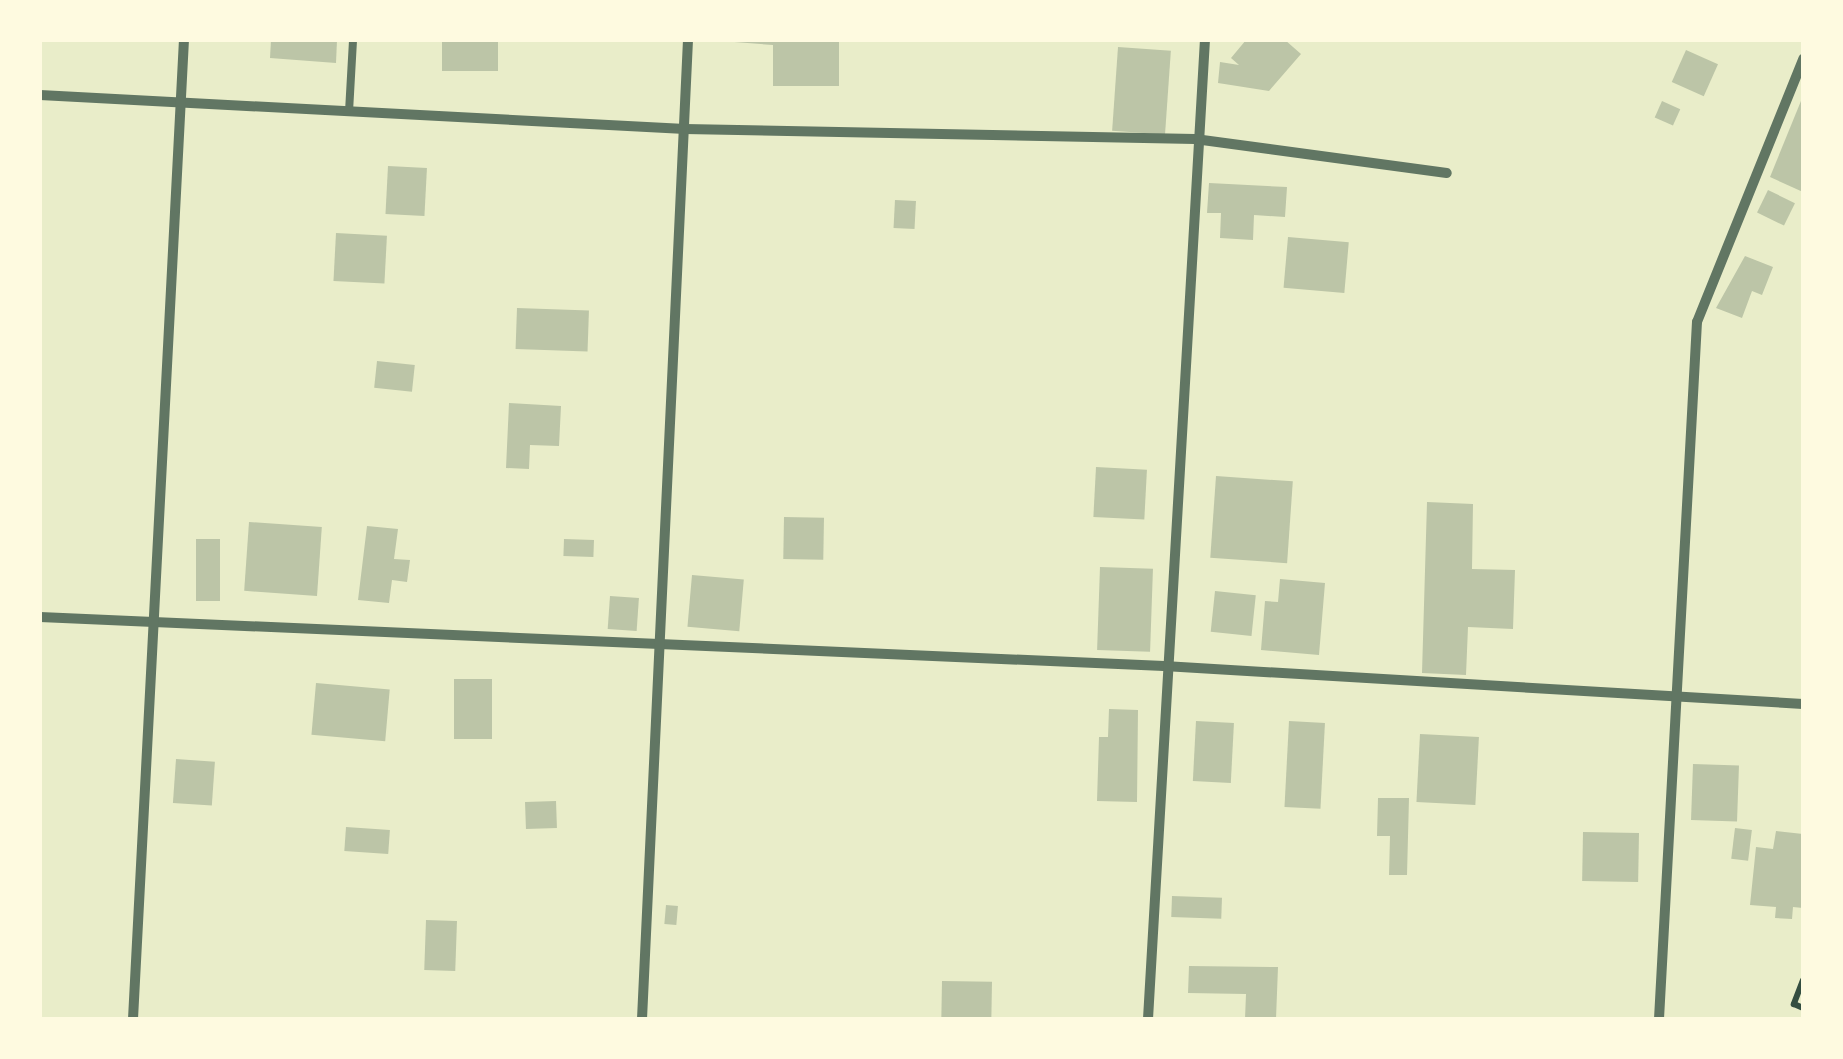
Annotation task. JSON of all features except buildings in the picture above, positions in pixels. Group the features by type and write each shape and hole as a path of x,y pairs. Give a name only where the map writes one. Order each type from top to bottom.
{"street":[{"path":"134,1019 158,622 184,40"},
{"path":"642,1019 688,40"},
{"path":"1148,1019 1164,666 1195,139 1205,40"},
{"path":"1659,1019 1698,322 1803,58"},
{"path":"40,95 685,129 1195,139 1447,174"},
{"path":"40,617 1164,666 1677,700 1803,704"}],"lane":[{"path":"350,112 353,40"}],"path":[{"path":"1803,980 1794,1004 1803,1008"}]}
